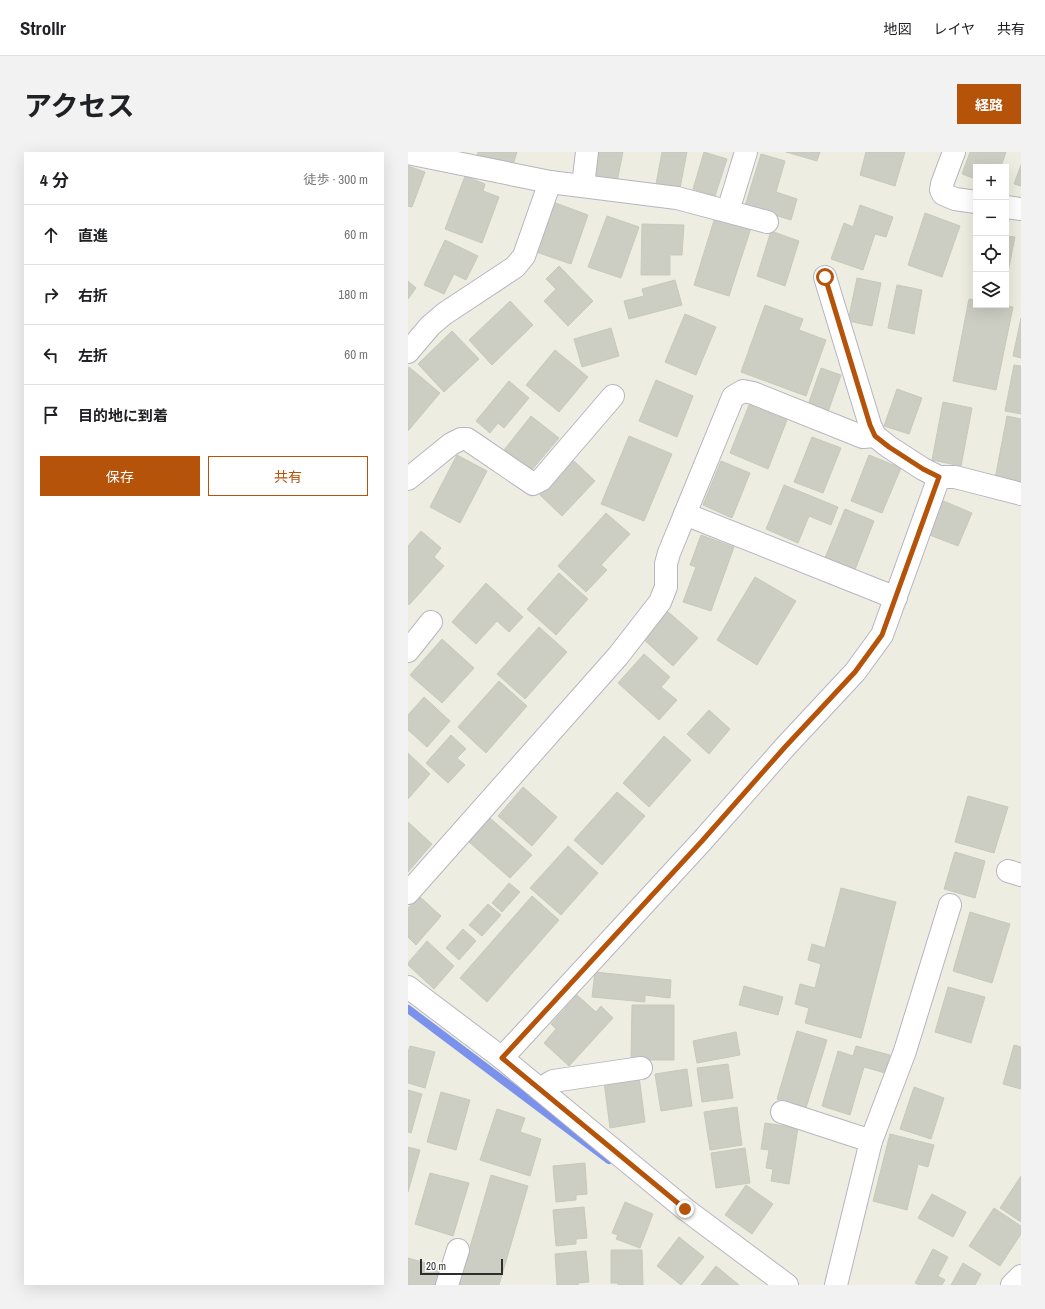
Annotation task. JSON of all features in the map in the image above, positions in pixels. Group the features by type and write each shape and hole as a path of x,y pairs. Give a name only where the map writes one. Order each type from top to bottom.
{"street":[{"path":"583,186 587,152"},
{"path":"728,212 746,152"},
{"path":"954,152 941,190 943,194 955,199 973,202"},
{"path":"408,153 550,182 677,198 768,222"},
{"path":"408,352 430,326 444,314 519,263 524,256 550,182"},
{"path":"1009,207 1021,209"},
{"path":"825,277 870,425 875,436 923,469 939,477 955,477 1021,494"},
{"path":"408,893 618,656 660,602 666,587 666,564 733,397 743,391 754,393 863,436 875,436"},
{"path":"408,479 451,444 461,439 467,439 533,484 541,480 613,396"},
{"path":"502,1058 855,672 882,635 939,477"},
{"path":"685,514 896,598"},
{"path":"408,651 431,622"},
{"path":"836,1285 871,1142 905,1051 950,906"},
{"path":"408,987 502,1058 685,1209 787,1285"},
{"path":"540,1089 553,1081 641,1068"},
{"path":"782,1112 871,1142"},
{"path":"448,1285 458,1250"},
{"path":"1012,1285 1021,1276"}],"building":[{"path":"478,152 517,152 513,165 477,156"},
{"path":"599,152 623,152 617,182 594,177"},
{"path":"662,152 687,152 680,188 656,184"},
{"path":"704,152 727,159 715,196 693,189"},
{"path":"786,152 820,152 817,161"},
{"path":"866,152 905,152 895,186 860,175"},
{"path":"970,152 1006,152 1002,164 973,164 973,178 962,174"},
{"path":"761,154 785,161 776,192 797,199 791,220 745,206"},
{"path":"1021,165 1021,186 1014,184"},
{"path":"408,166 425,172 412,207 408,206"},
{"path":"465,176 485,184 483,191 499,197 482,243 445,229"},
{"path":"553,202 588,215 571,264 536,252"},
{"path":"860,205 893,217 886,237 875,234 863,270 831,259 844,223 853,227"},
{"path":"925,213 960,226 942,277 908,265"},
{"path":"607,216 639,227 621,278 588,267"},
{"path":"715,217 751,228 729,296 694,285"},
{"path":"642,224 684,225 682,255 670,255 670,275 641,275"},
{"path":"771,231 799,241 785,286 757,276"},
{"path":"1009,236 1015,237 1009,267"},
{"path":"445,240 478,256 466,280 454,274 444,294 424,285"},
{"path":"559,266 593,301 568,326 544,301 556,289 546,279"},
{"path":"857,278 881,283 872,326 848,321"},
{"path":"675,280 682,305 629,319 624,301 644,296 642,289"},
{"path":"408,281 416,288 408,299"},
{"path":"897,285 922,290 914,334 888,328"},
{"path":"969,299 973,300 973,308 1013,307 996,390 953,381"},
{"path":"510,301 533,325 492,365 469,340"},
{"path":"765,305 803,319 799,330 826,340 806,396 741,372"},
{"path":"685,314 716,327 696,375 665,362"},
{"path":"1021,318 1021,358 1013,356"},
{"path":"611,328 619,356 582,367 574,339"},
{"path":"452,331 479,359 444,392 418,364"},
{"path":"555,350 588,377 559,412 526,385"},
{"path":"1014,365 1021,366 1021,414 1005,411"},
{"path":"409,367 440,393 408,431 408,369"},
{"path":"821,368 841,375 828,412 808,405"},
{"path":"656,380 693,396 677,437 639,421"},
{"path":"509,381 529,398 504,428 498,423 490,433 476,421"},
{"path":"897,389 922,398 909,434 884,426"},
{"path":"943,402 972,408 961,466 932,460"},
{"path":"749,405 787,420 768,469 730,453"},
{"path":"531,416 559,438 530,472 504,450"},
{"path":"1007,416 1021,419 1021,484 995,479"},
{"path":"629,436 672,454 644,521 601,504"},
{"path":"812,437 841,448 823,493 794,482"},
{"path":"457,455 487,471 460,523 430,507"},
{"path":"869,455 901,468 882,513 851,501"},
{"path":"573,460 595,481 562,516 540,495"},
{"path":"721,461 750,473 732,518 703,505"},
{"path":"784,485 838,507 831,525 809,516 798,543 766,529"},
{"path":"941,500 972,513 958,546 927,534"},
{"path":"845,509 874,521 853,575 823,563"},
{"path":"606,513 630,534 601,565 607,570 586,592 558,566"},
{"path":"421,531 441,548 434,557 444,566 409,605 408,546"},
{"path":"701,535 734,547 711,611 683,602 696,567 690,565"},
{"path":"559,573 588,599 556,635 527,609"},
{"path":"755,577 796,601 757,665 717,640"},
{"path":"486,583 523,617 509,632 497,621 476,644 452,622"},
{"path":"666,610 698,638 673,666 642,638"},
{"path":"539,627 567,652 525,699 497,674"},
{"path":"442,639 474,668 442,703 410,675"},
{"path":"644,654 670,677 661,687 677,700 659,720 618,683"},
{"path":"499,681 527,706 486,753 458,727"},
{"path":"424,697 450,721 427,747 408,730 408,715"},
{"path":"709,710 730,729 709,754 687,734"},
{"path":"451,735 466,749 457,758 465,765 448,783 426,763"},
{"path":"664,736 691,760 649,807 623,783"},
{"path":"408,753 430,774 408,799"},
{"path":"523,787 557,817 532,846 498,816"},
{"path":"617,792 645,816 602,865 574,840"},
{"path":"968,796 1008,807 994,853 955,842"},
{"path":"490,818 532,855 510,878 469,842"},
{"path":"408,822 432,844 408,872"},
{"path":"568,846 598,873 561,915 530,888"},
{"path":"955,852 985,861 975,898 944,889"},
{"path":"509,883 520,892 502,912 492,903"},
{"path":"841,888 896,902 861,1038 805,1023 809,1008 795,1004 800,984 815,988 821,964 808,960 812,944 825,948"},
{"path":"419,896 441,916 416,945 408,937 408,908"},
{"path":"532,896 559,920 487,1002 460,978"},
{"path":"488,904 501,915 482,936 469,925"},
{"path":"970,912 1010,924 992,983 953,971"},
{"path":"463,929 476,941 459,960 446,948"},
{"path":"427,941 454,966 434,989 408,965 408,963"},
{"path":"595,972 671,980 670,998 645,995 645,1002 592,997"},
{"path":"744,986 783,997 778,1015 739,1005"},
{"path":"948,987 985,997 971,1043 935,1032"},
{"path":"577,995 596,1012 601,1006 613,1018 569,1066 544,1043 556,1029 551,1024"},
{"path":"632,1005 674,1005 674,1060 631,1060"},
{"path":"797,1031 827,1040 806,1108 777,1099"},
{"path":"736,1032 740,1055 697,1063 693,1041"},
{"path":"1014,1045 1021,1047 1021,1089 1003,1084"},
{"path":"410,1046 435,1052 425,1088 408,1083 408,1052"},
{"path":"856,1046 890,1055 885,1073 864,1067 850,1115 822,1106 838,1051 853,1056"},
{"path":"728,1064 733,1098 702,1102 697,1068"},
{"path":"687,1069 692,1106 661,1111 655,1074"},
{"path":"639,1076 645,1122 610,1128 604,1082"},
{"path":"914,1087 944,1098 931,1139 900,1129"},
{"path":"408,1090 422,1094 411,1133 408,1132"},
{"path":"441,1092 470,1100 456,1150 427,1142"},
{"path":"737,1107 742,1145 710,1150 704,1112"},
{"path":"497,1109 525,1118 520,1132 541,1139 530,1176 480,1160"},
{"path":"765,1123 798,1128 789,1184 771,1181 773,1169 766,1168 769,1150 761,1149"},
{"path":"890,1134 934,1145 928,1167 918,1164 907,1210 873,1201"},
{"path":"408,1147 420,1150 408,1192"},
{"path":"745,1148 750,1183 716,1188 711,1153"},
{"path":"585,1163 587,1194 576,1195 576,1200 556,1202 553,1166"},
{"path":"430,1173 469,1183 453,1236 415,1224"},
{"path":"491,1175 528,1186 499,1285 459,1285"},
{"path":"1021,1176 1021,1222 1000,1208"},
{"path":"746,1185 773,1204 752,1234 725,1215"},
{"path":"932,1194 966,1212 953,1237 918,1218"},
{"path":"625,1202 653,1214 640,1248 616,1239 618,1235 612,1233"},
{"path":"584,1207 587,1238 576,1239 576,1244 556,1246 553,1210"},
{"path":"994,1208 1021,1226 1021,1234 1000,1266 969,1246"},
{"path":"679,1237 704,1257 681,1285 657,1266"},
{"path":"933,1249 948,1257 938,1276 945,1280 942,1285 919,1285 915,1283"},
{"path":"611,1250 642,1250 643,1285 618,1285 618,1283 611,1283"},
{"path":"586,1251 589,1282 578,1283 578,1285 557,1285 555,1254"},
{"path":"408,1258 440,1267 435,1285 408,1285"},
{"path":"963,1263 981,1274 975,1285 951,1285"},
{"path":"716,1266 739,1285 701,1285"}],"waterway":[{"path":"408,1009 609,1160"}],"route":[{"path":"685,1209 502,1058 855,672 882,635 939,477 923,469 875,436 870,425 825,277"}]}
